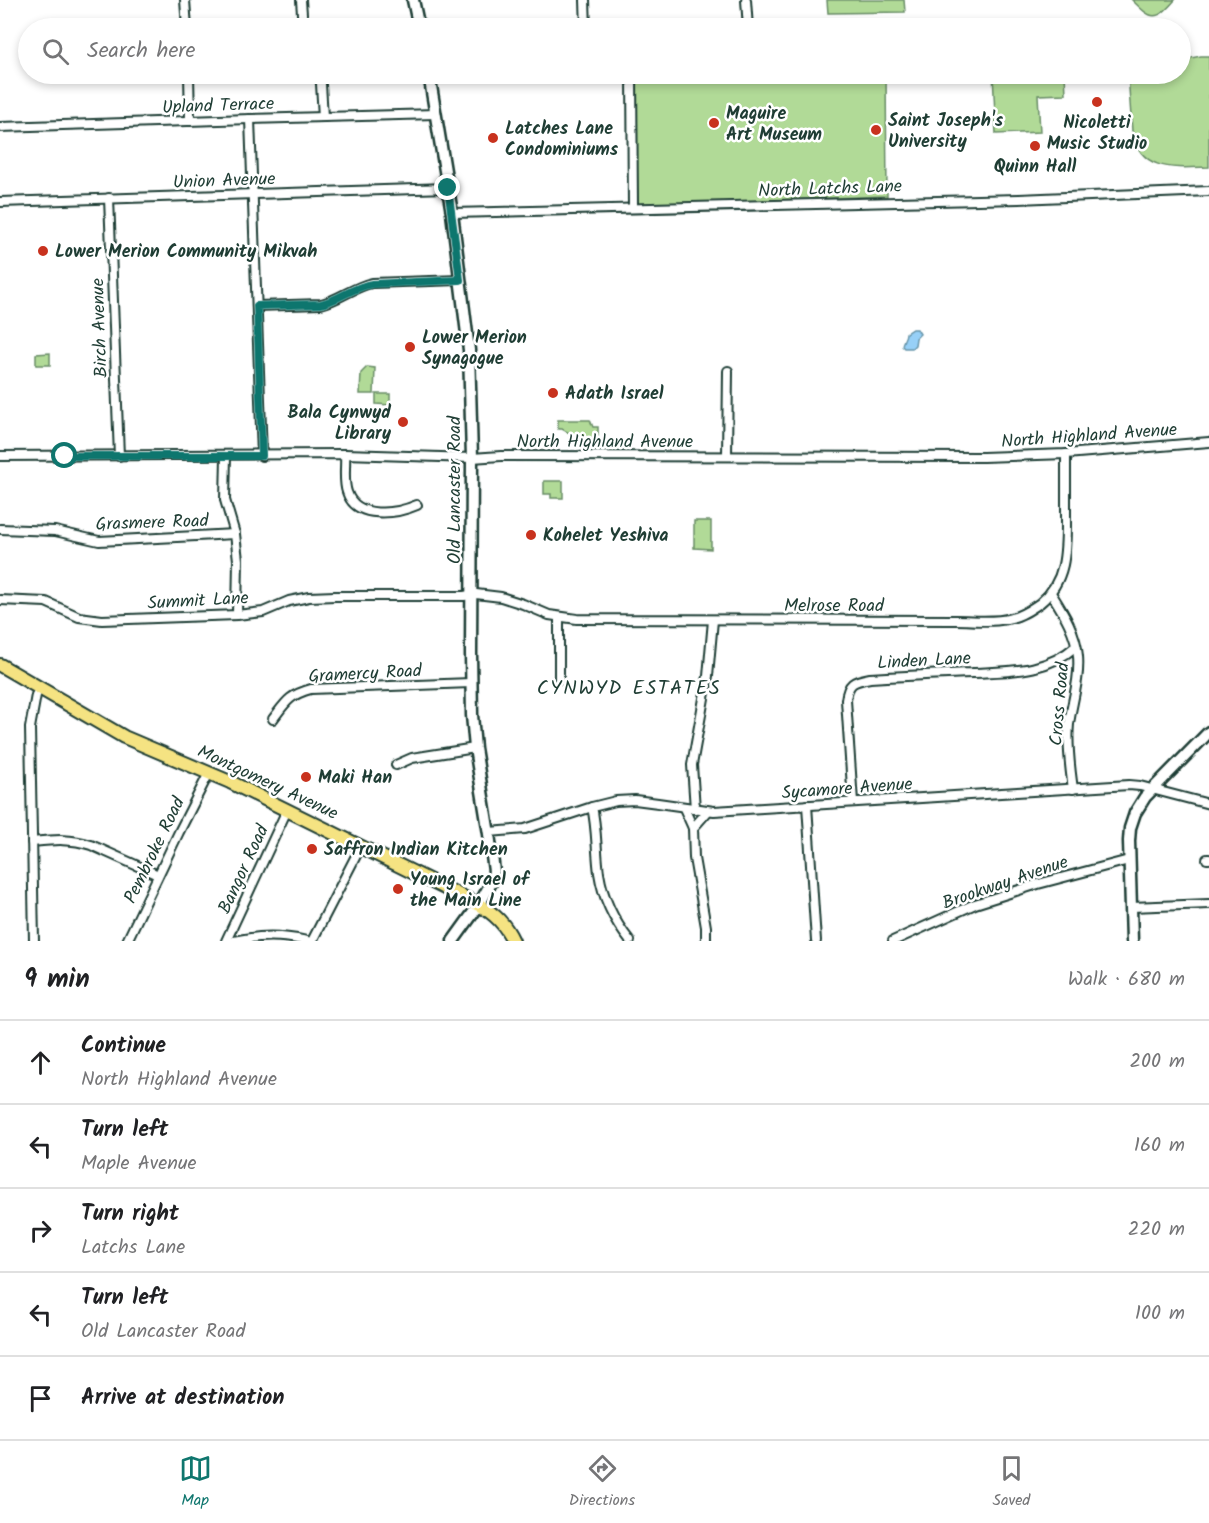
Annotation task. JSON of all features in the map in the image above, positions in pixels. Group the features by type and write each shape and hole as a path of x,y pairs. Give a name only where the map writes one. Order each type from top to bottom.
{"main road":[{"path":"413,0 417,18"},
{"name":"Old Lancaster Road","path":"431,84 452,213 469,350 472,458 471,683 475,748 489,832 493,875 479,904 453,941"},
{"name":"Montgomery Avenue","path":"0,665 124,737 209,773 479,904 497,916 513,941"},
{"path":"1132,941 1129,840 1135,813 1150,789 1209,732"}],"street":[{"path":"185,0 186,18"},
{"path":"302,0 303,18"},
{"path":"585,0 586,18"},
{"path":"746,0 747,18"},
{"path":"189,84 189,121"},
{"path":"321,84 323,117"},
{"path":"632,84 633,208"},
{"name":"Upland Terrace","path":"0,127 436,114"},
{"path":"250,119 262,456"},
{"name":"Union Avenue","path":"0,202 448,188"},
{"name":"North Latchs Lane","path":"452,213 1019,199 1209,191"},
{"name":"Birch Avenue","path":"109,198 119,456"},
{"path":"257,306 321,304 330,302 361,286 372,284 460,280"},
{"path":"727,456 728,371"},
{"name":"North Highland Avenue","path":"0,456 345,454 472,458 501,456 983,457 1066,454 1209,442"},
{"path":"345,454 346,489 351,500 358,506 375,512 395,511 417,506"},
{"path":"1052,593 1061,574 1065,558 1066,454"},
{"path":"226,456 225,500 235,534 239,574 237,615"},
{"name":"Grasmere Road","path":"0,529 41,529 99,541 235,534"},
{"name":"Melrose Road","path":"471,595 501,597 559,618 1001,620 1016,617 1031,610 1052,593"},
{"name":"Cross Road","path":"1052,593 1069,623 1078,663 1069,733 1069,759 1073,789"},
{"name":"Summit Lane","path":"0,600 46,602 80,617 102,620 237,615 263,612 289,601 309,597 471,595"},
{"path":"558,679 559,618"},
{"path":"695,809 692,765 708,676 713,620"},
{"name":"Linden Lane","path":"853,802 846,700 848,690 857,680 1015,670 1038,666 1064,657 1076,646"},
{"path":"1064,657 1078,663"},
{"name":"Gramercy Road","path":"273,719 290,697 311,689 471,683"},
{"path":"34,941 30,728 36,695 40,688"},
{"path":"396,765 412,758 475,748"},
{"name":"Pembroke Road","path":"127,941 209,773"},
{"path":"1129,785 1137,790 1140,804"},
{"name":"Sycamore Avenue","path":"489,832 521,830 610,801 635,800 708,811 1129,785 1209,804"},
{"path":"807,805 816,941"},
{"path":"592,807 602,888 611,912 630,941"},
{"path":"684,808 693,828 694,858 706,927 706,941"},
{"name":"Bangor Road","path":"226,941 287,810"},
{"path":"693,828 708,811"},
{"path":"32,842 67,839 79,841 158,874"},
{"path":"312,941 361,846"},
{"name":"Brookway Avenue","path":"893,941 975,904 1038,884 1129,860"},
{"path":"1131,907 1209,904"},
{"path":"234,941 256,936 288,937 307,941"}],"green space":[{"path":"827,0 904,0 905,12 828,13"},
{"path":"1132,0 1175,0 1163,12 1154,16 1144,12"},
{"path":"1209,56 1209,167 1184,168 1161,165 1151,161 1136,145 1132,131 1129,84 1191,84 1191,58"},
{"path":"635,84 886,84 887,196 638,205"},
{"path":"994,84 1066,84 1066,94 1038,95 1040,132 996,134"},
{"path":"50,353 50,365 36,365 36,354"},
{"path":"367,367 375,368 374,394 360,394 361,373"},
{"path":"376,394 390,394 390,405 376,404"},
{"path":"558,420 590,420 593,427 598,427 598,441 572,439 571,434 558,429"},
{"path":"544,481 563,481 563,498 551,498 551,494 544,494"},
{"path":"694,521 711,521 711,549 694,548"}],"water":[{"path":"917,329 920,334 912,348 904,348 902,344 906,333"}],"place":[{"name":"Nicoletti Music Studio","path":"1097,102"},
{"name":"Maguire Art Museum","path":"714,123"},
{"name":"Saint Joseph's University","path":"876,130"},
{"name":"Latches Lane Condominiums","path":"493,138"},
{"name":"Quinn Hall","path":"1035,146"},
{"name":"Lower Merion Community Mikvah","path":"43,251"},
{"name":"Lower Merion Synagogue","path":"410,347"},
{"name":"Adath Israel","path":"553,393"},
{"name":"Bala Cynwyd Library","path":"403,422"},
{"name":"Kohelet Yeshiva","path":"531,535"},
{"name":"Maki Han","path":"306,777"},
{"name":"Saffron Indian Kitchen","path":"312,849"},
{"name":"Young Israel of the Main Line","path":"398,889"}],"district":[{"name":"CYNWYD ESTATES","path":"629,687"}],"route":[{"path":"65,456 262,456 257,306 321,304 330,302 361,286 372,284 460,280 448,188"}]}
